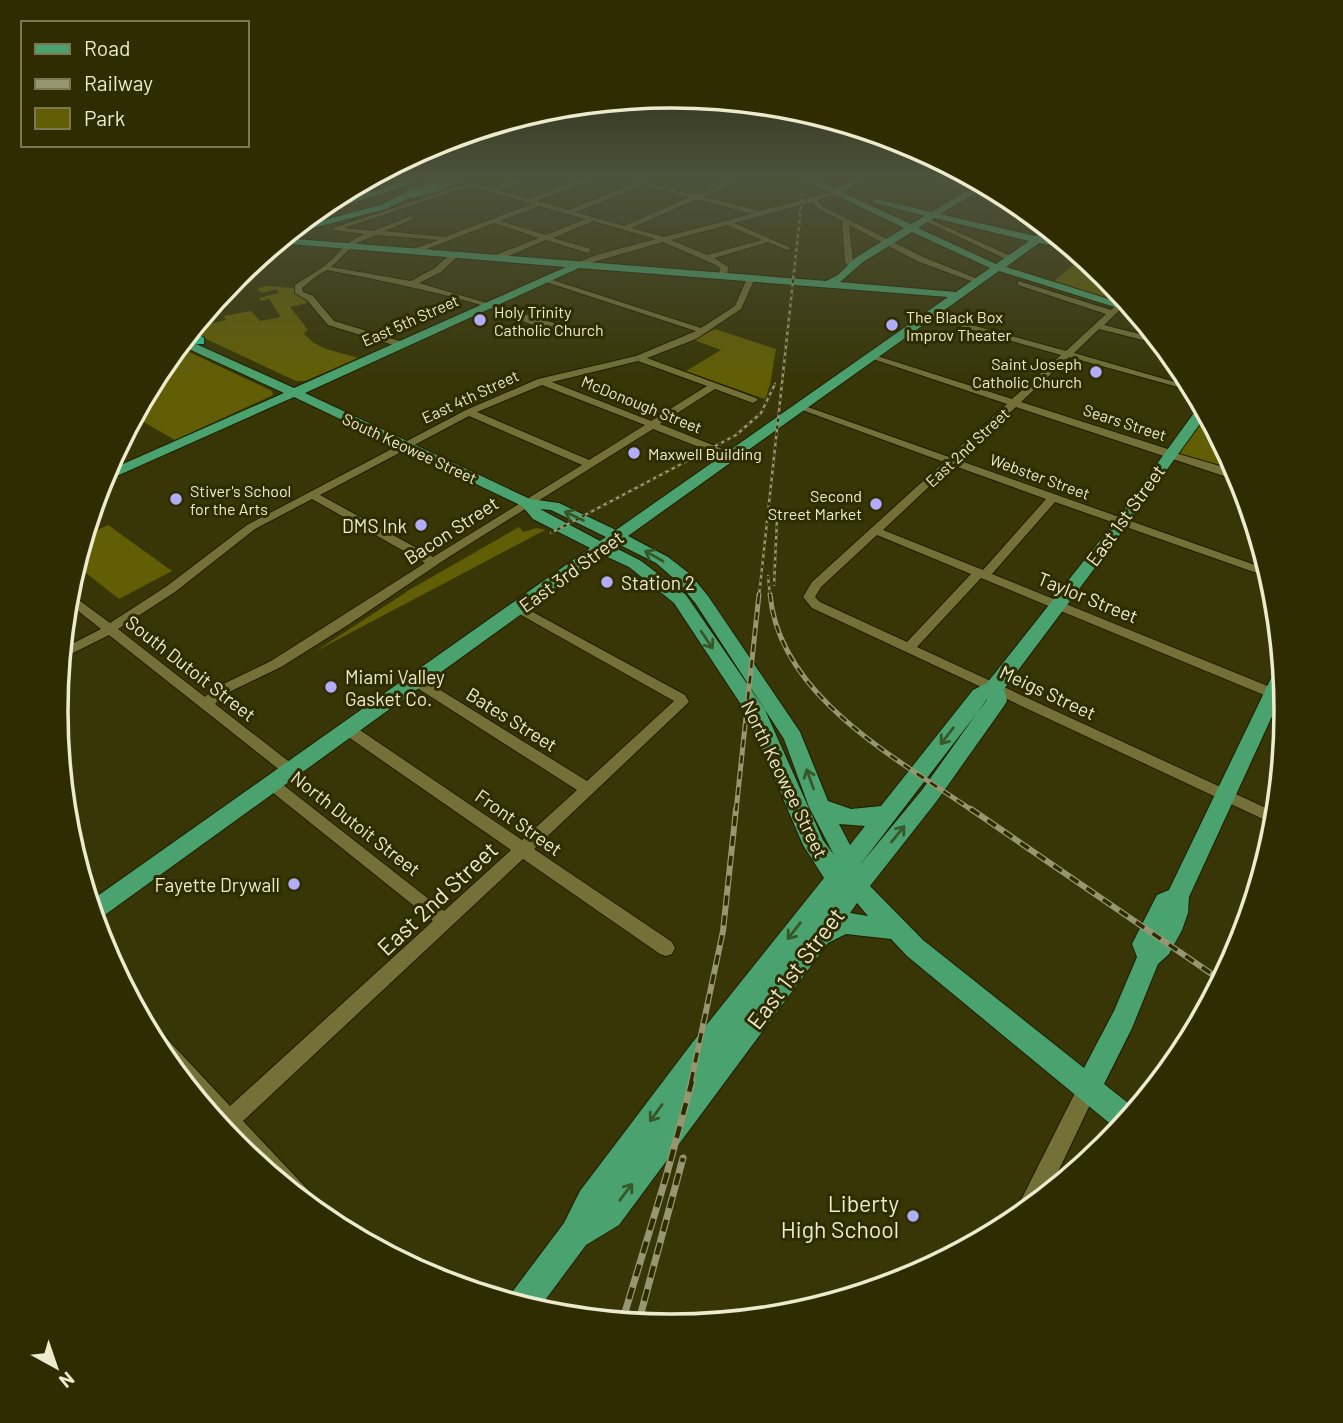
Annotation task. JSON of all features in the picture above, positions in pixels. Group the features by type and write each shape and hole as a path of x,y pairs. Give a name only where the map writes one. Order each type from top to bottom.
{"main road":[{"path":"339,245 959,295"},
{"path":"830,284 883,245"},
{"path":"949,245 998,268 1118,306"},
{"name":"East 3rd Street","path":"101,907 799,407 1030,245"},
{"name":"East 5th Street","path":"118,472 579,265"},
{"path":"551,277 602,266"},
{"path":"842,277 846,282 859,286"},
{"name":"South Keowee Street","path":"197,339 246,363 293,391"},
{"name":"South Keowee Street","path":"191,346 293,391 527,503 538,516 611,542"},
{"name":"East 1st Street","path":"528,1297 575,1234 590,1201 846,876 885,814 980,695 994,688 1198,418"},
{"name":"North Keowee Street","path":"611,542 662,560 684,579 702,600 793,737 846,876"},
{"name":"North Keowee Street","path":"611,542 680,599 755,710 772,743 802,822 846,876 894,929 973,998 1120,1114"},
{"name":"East 1st Street","path":"575,1234 609,1215 817,938 846,876 929,796 997,701 994,688"},
{"path":"1088,1088 1123,1019 1149,957 1158,951 1178,909 1177,897 1224,795 1275,704"},
{"path":"820,807 840,817 857,820 885,814"},
{"path":"817,938 844,923 894,929"}],"street":[{"path":"416,251 429,245"},
{"path":"496,258 525,245"},
{"path":"573,245 589,250"},
{"name":"East 5th Street","path":"579,265 642,245"},
{"path":"677,245 722,265 723,276"},
{"path":"706,258 750,245"},
{"path":"781,245 787,248"},
{"path":"847,245 849,262 853,265"},
{"path":"892,245 929,263 979,281"},
{"path":"983,245 1012,258"},
{"path":"347,246 326,268 298,287 299,293 310,298 331,323 400,344"},
{"path":"412,284 438,270 454,254"},
{"path":"326,268 412,284 488,304 558,329 571,331"},
{"path":"551,277 703,331"},
{"name":"East 4th Street","path":"72,649 171,589 233,538 469,412 541,381 639,358 680,344 738,307 751,278"},
{"path":"1021,283 1118,307"},
{"name":"East 2nd Street","path":"809,596 816,585 1119,308"},
{"path":"931,315 1179,386"},
{"path":"1098,326 1146,339"},
{"path":"639,358 753,400"},
{"name":"Sears Street","path":"871,358 1225,472"},
{"name":"McDonough Street","path":"541,381 731,456"},
{"name":"Bacon Street","path":"207,703 218,692 276,664 715,386"},
{"name":"Webster Street","path":"799,407 1258,571"},
{"path":"469,412 589,464"},
{"path":"311,494 434,563"},
{"path":"908,649 1053,498"},
{"name":"Taylor Street","path":"876,531 1274,694"},
{"name":"Meigs Street","path":"809,596 816,606 1266,814"},
{"name":"South Dutoit Street","path":"78,604 291,771"},
{"name":"East 2nd Street","path":"229,1121 682,700 519,608"},
{"name":"Bates Street","path":"416,681 587,789"},
{"name":"Front Street","path":"349,730 666,948"},
{"name":"North Dutoit Street","path":"272,785 446,922"},
{"path":"1037,1191 1088,1088"}],"green space":[{"path":"1075,264 1118,307 1053,282"},
{"path":"266,286 294,288 307,303 290,307 308,330 304,333 309,339 322,347 358,358 305,381 296,381 200,336 210,324 226,320 224,316 251,311 260,321 281,317 269,299 261,301 259,298 279,293 276,289 262,293 257,289"},
{"path":"715,329 776,349 765,399 686,371 721,350 694,340"},
{"path":"188,351 272,391 273,395 175,440 143,421"},
{"path":"1198,417 1226,473 1171,453"},
{"path":"108,525 172,571 119,599 85,572 96,531"},
{"path":"519,527 523,532 537,528 545,530 316,651 411,589"}],"railway":[{"path":"759,596 797,245"},
{"path":"551,533 736,435 761,413 775,384"},
{"path":"774,585 777,519"},
{"path":"768,576 770,596"},
{"path":"736,811 759,594"},
{"path":"770,594 778,631 795,664 818,694 878,747 973,811"},
{"path":"691,1082 723,931 736,809"},
{"path":"971,809 1214,976"},
{"path":"625,1312 692,1081"},
{"path":"641,1313 683,1158"}],"place":[{"name":"Holy Trinity Catholic Church","path":"480,320"},
{"name":"The Black Box Improv Theater","path":"892,325"},
{"name":"Saint Joseph Catholic Church","path":"1096,372"},
{"name":"Maxwell Building","path":"634,453"},
{"name":"Stiver's School for the Arts","path":"176,499"},
{"name":"Second Street Market","path":"876,504"},
{"name":"DMS Ink","path":"421,525"},
{"name":"Station 2","path":"607,582"},
{"name":"Miami Valley Gasket Co.","path":"331,687"},
{"name":"Fayette Drywall","path":"294,884"},
{"name":"Liberty High School","path":"913,1216"}]}
